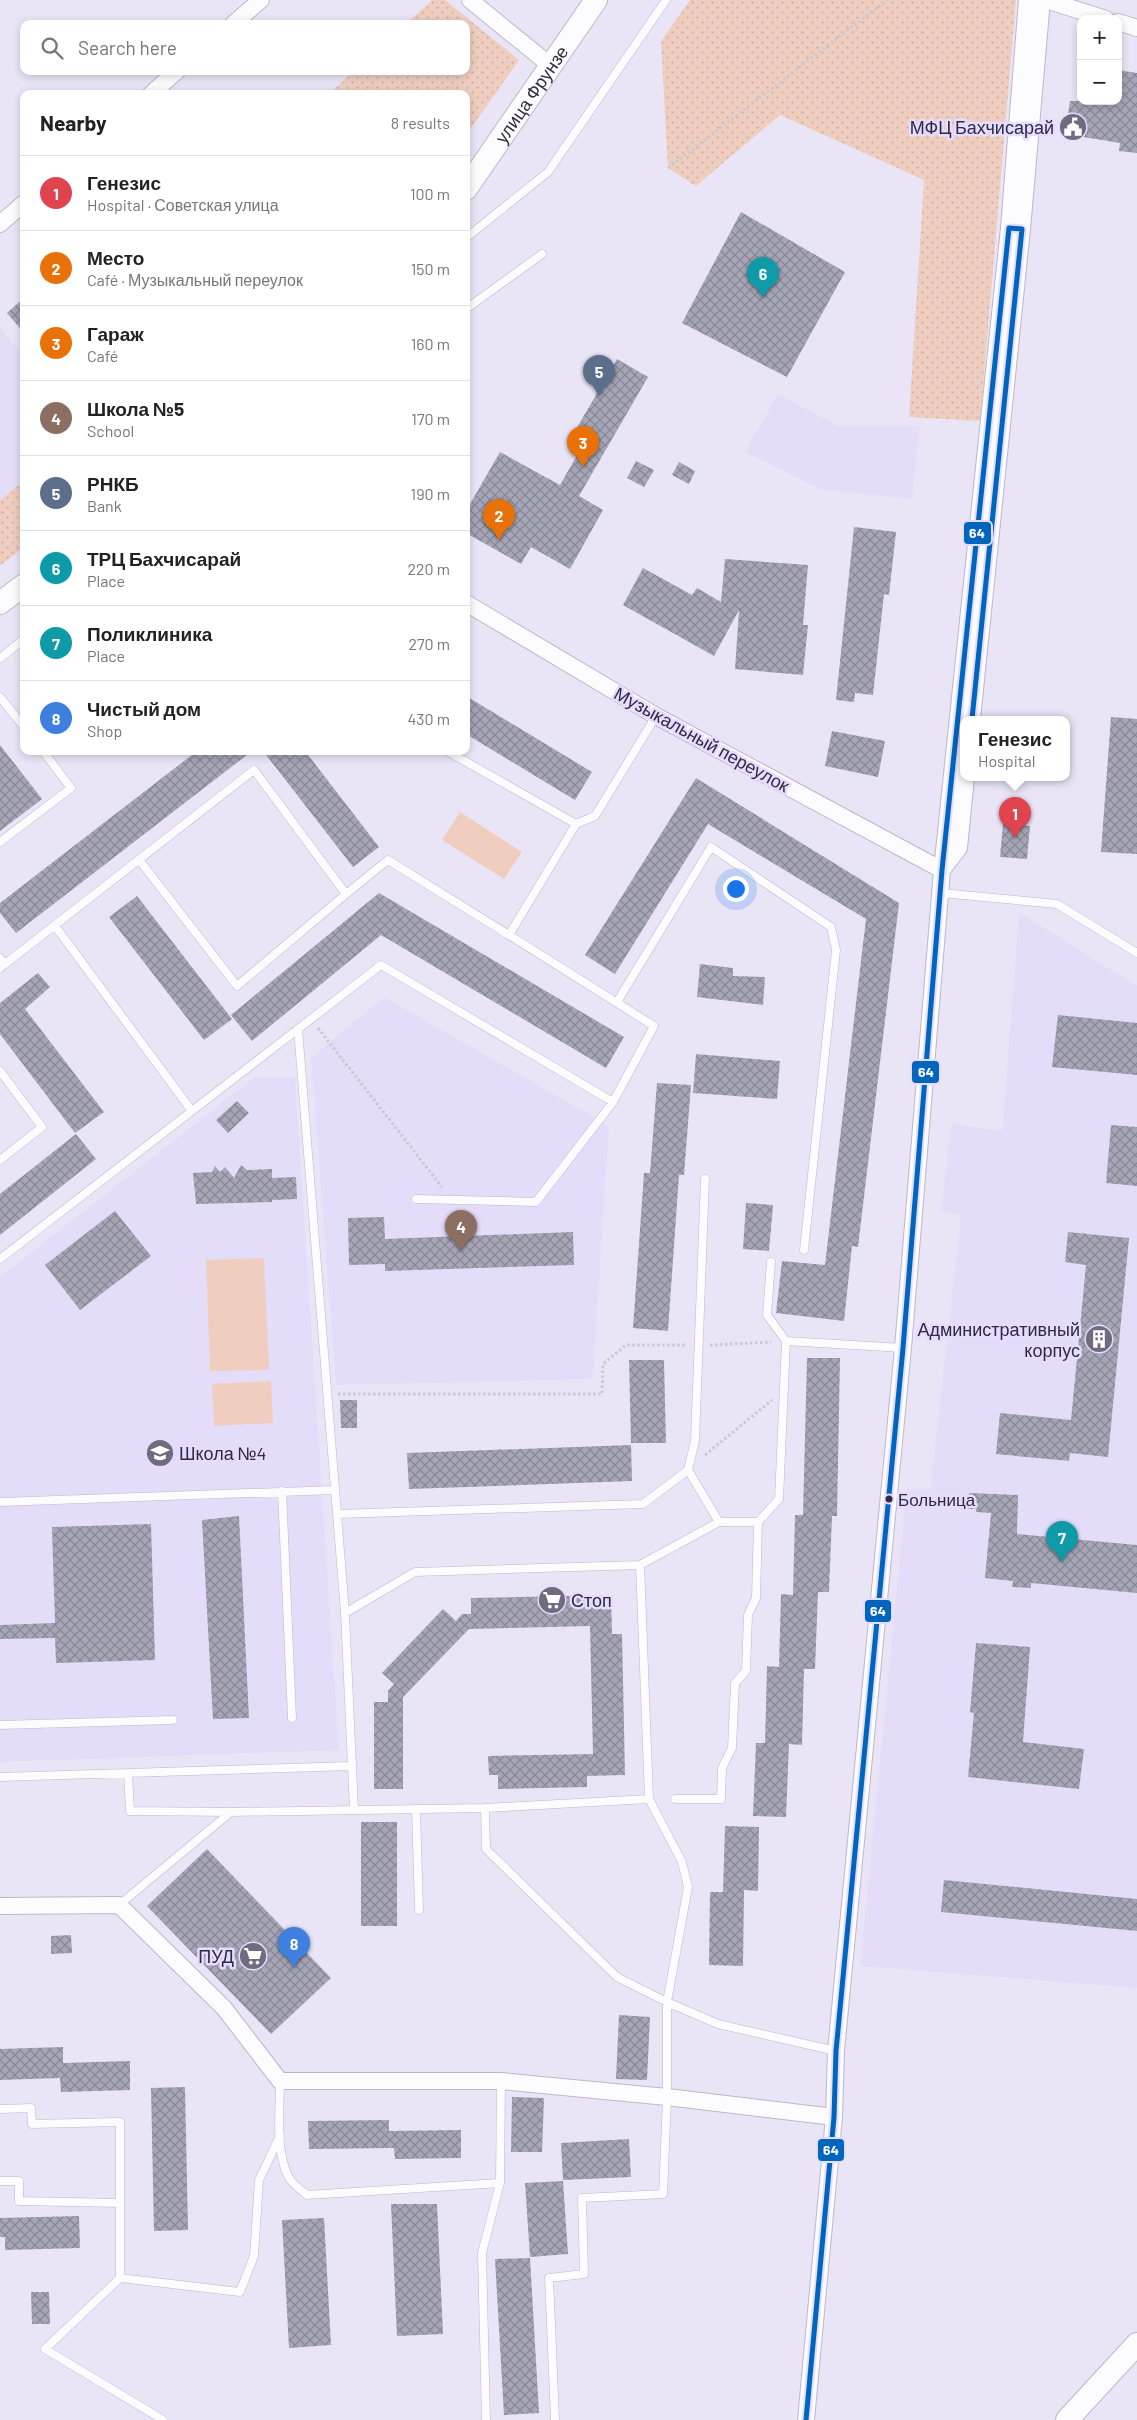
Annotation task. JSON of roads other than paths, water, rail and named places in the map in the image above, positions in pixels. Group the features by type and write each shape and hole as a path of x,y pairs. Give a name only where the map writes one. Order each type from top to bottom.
{"main road":[{"name":"улица Фрунзе","path":"470,183 596,0"},
{"path":"0,603 20,587"},
{"path":"1067,2420 1137,2344"}],"street":[{"path":"238,20 260,0"},
{"path":"470,0 551,66"},
{"path":"1019,189 1027,0"},
{"path":"806,2420 834,2117 836,2051 903,1348 942,870 1042,0"},
{"path":"1046,0 1093,15"},
{"path":"1122,23 1137,28"},
{"path":"156,90 173,75"},
{"path":"0,224 20,206"},
{"path":"972,716 1015,228"},
{"name":"Музыкальный переулок","path":"470,605 656,716 942,870"},
{"path":"942,870 959,848 966,781"},
{"path":"0,1906 119,1905 224,2008 280,2081 501,2081 667,2097 834,2117"}],"lane":[{"path":"470,235 548,172 666,0"},
{"path":"470,305 542,254"},
{"path":"0,658 20,642"},
{"path":"0,697 20,722"},
{"path":"508,935 576,824 594,816 656,716"},
{"path":"0,842 71,788 46,755"},
{"path":"454,755 576,824"},
{"path":"2,964 140,861 254,770 346,894"},
{"path":"617,1002 711,847 831,926 836,950 804,1250"},
{"path":"140,861 237,986 388,860 654,1026 613,1102 536,1202 416,1199"},
{"path":"941,893 1057,904 1137,953"},
{"path":"55,926 192,1111"},
{"path":"0,1260 381,965 613,1102"},
{"path":"298,1029 345,1613 354,1810"},
{"path":"0,1071 42,1127 0,1160"},
{"path":"337,1514 643,1504 688,1470 695,1441 705,1179"},
{"path":"675,1798 721,1799 722,1768 732,1748 734,1683 746,1671 748,1615 756,1598 758,1522 779,1499 786,1341 767,1315 771,1262"},
{"path":"786,1341 903,1348"},
{"path":"688,1470 719,1522"},
{"path":"0,1502 335,1490"},
{"path":"282,1491 292,1718"},
{"path":"345,1613 415,1572 640,1565 719,1522 758,1522"},
{"path":"555,2420 549,2278 584,2274 582,2198 664,2194 667,2002 688,1887 682,1862 649,1798 640,1565"},
{"path":"0,1725 173,1720"},
{"path":"0,1778 352,1766"},
{"path":"128,1773 130,1811 232,1812 485,1808 649,1798"},
{"path":"485,1808 486,1849 617,1977 667,2002 718,2024 836,2051"},
{"path":"416,1809 419,1910"},
{"path":"119,1905 232,1812"},
{"path":"280,2081 280,2136 288,2177 307,2195 500,2183"},
{"path":"486,2420 482,2253 500,2183 501,2081"},
{"path":"0,2109 31,2108 32,2124 120,2122 120,2278 45,2349 163,2420"},
{"path":"120,2278 240,2292 254,2256 259,2180 280,2136"},
{"path":"0,2181 19,2181 19,2201 120,2203"}],"place":[{"name":"МФЦ Бахчисарай","path":"1073,127"},
{"name":"ТРЦ Бахчисарай","path":"763,298"},
{"name":"РНКБ","path":"599,396"},
{"name":"Гараж","path":"583,467"},
{"name":"Место","path":"499,540"},
{"name":"Генезис","path":"1015,838"},
{"name":"Школа №5","path":"461,1251"},
{"name":"Административный корпус","path":"1099,1339"},
{"name":"Школа №4","path":"160,1453"},
{"name":"Больница","path":"889,1499"},
{"name":"Поликлиника","path":"1062,1562"},
{"name":"Стоп","path":"552,1600"},
{"name":"ПУД","path":"253,1956"},
{"name":"Чистый дом","path":"294,1968"}]}
